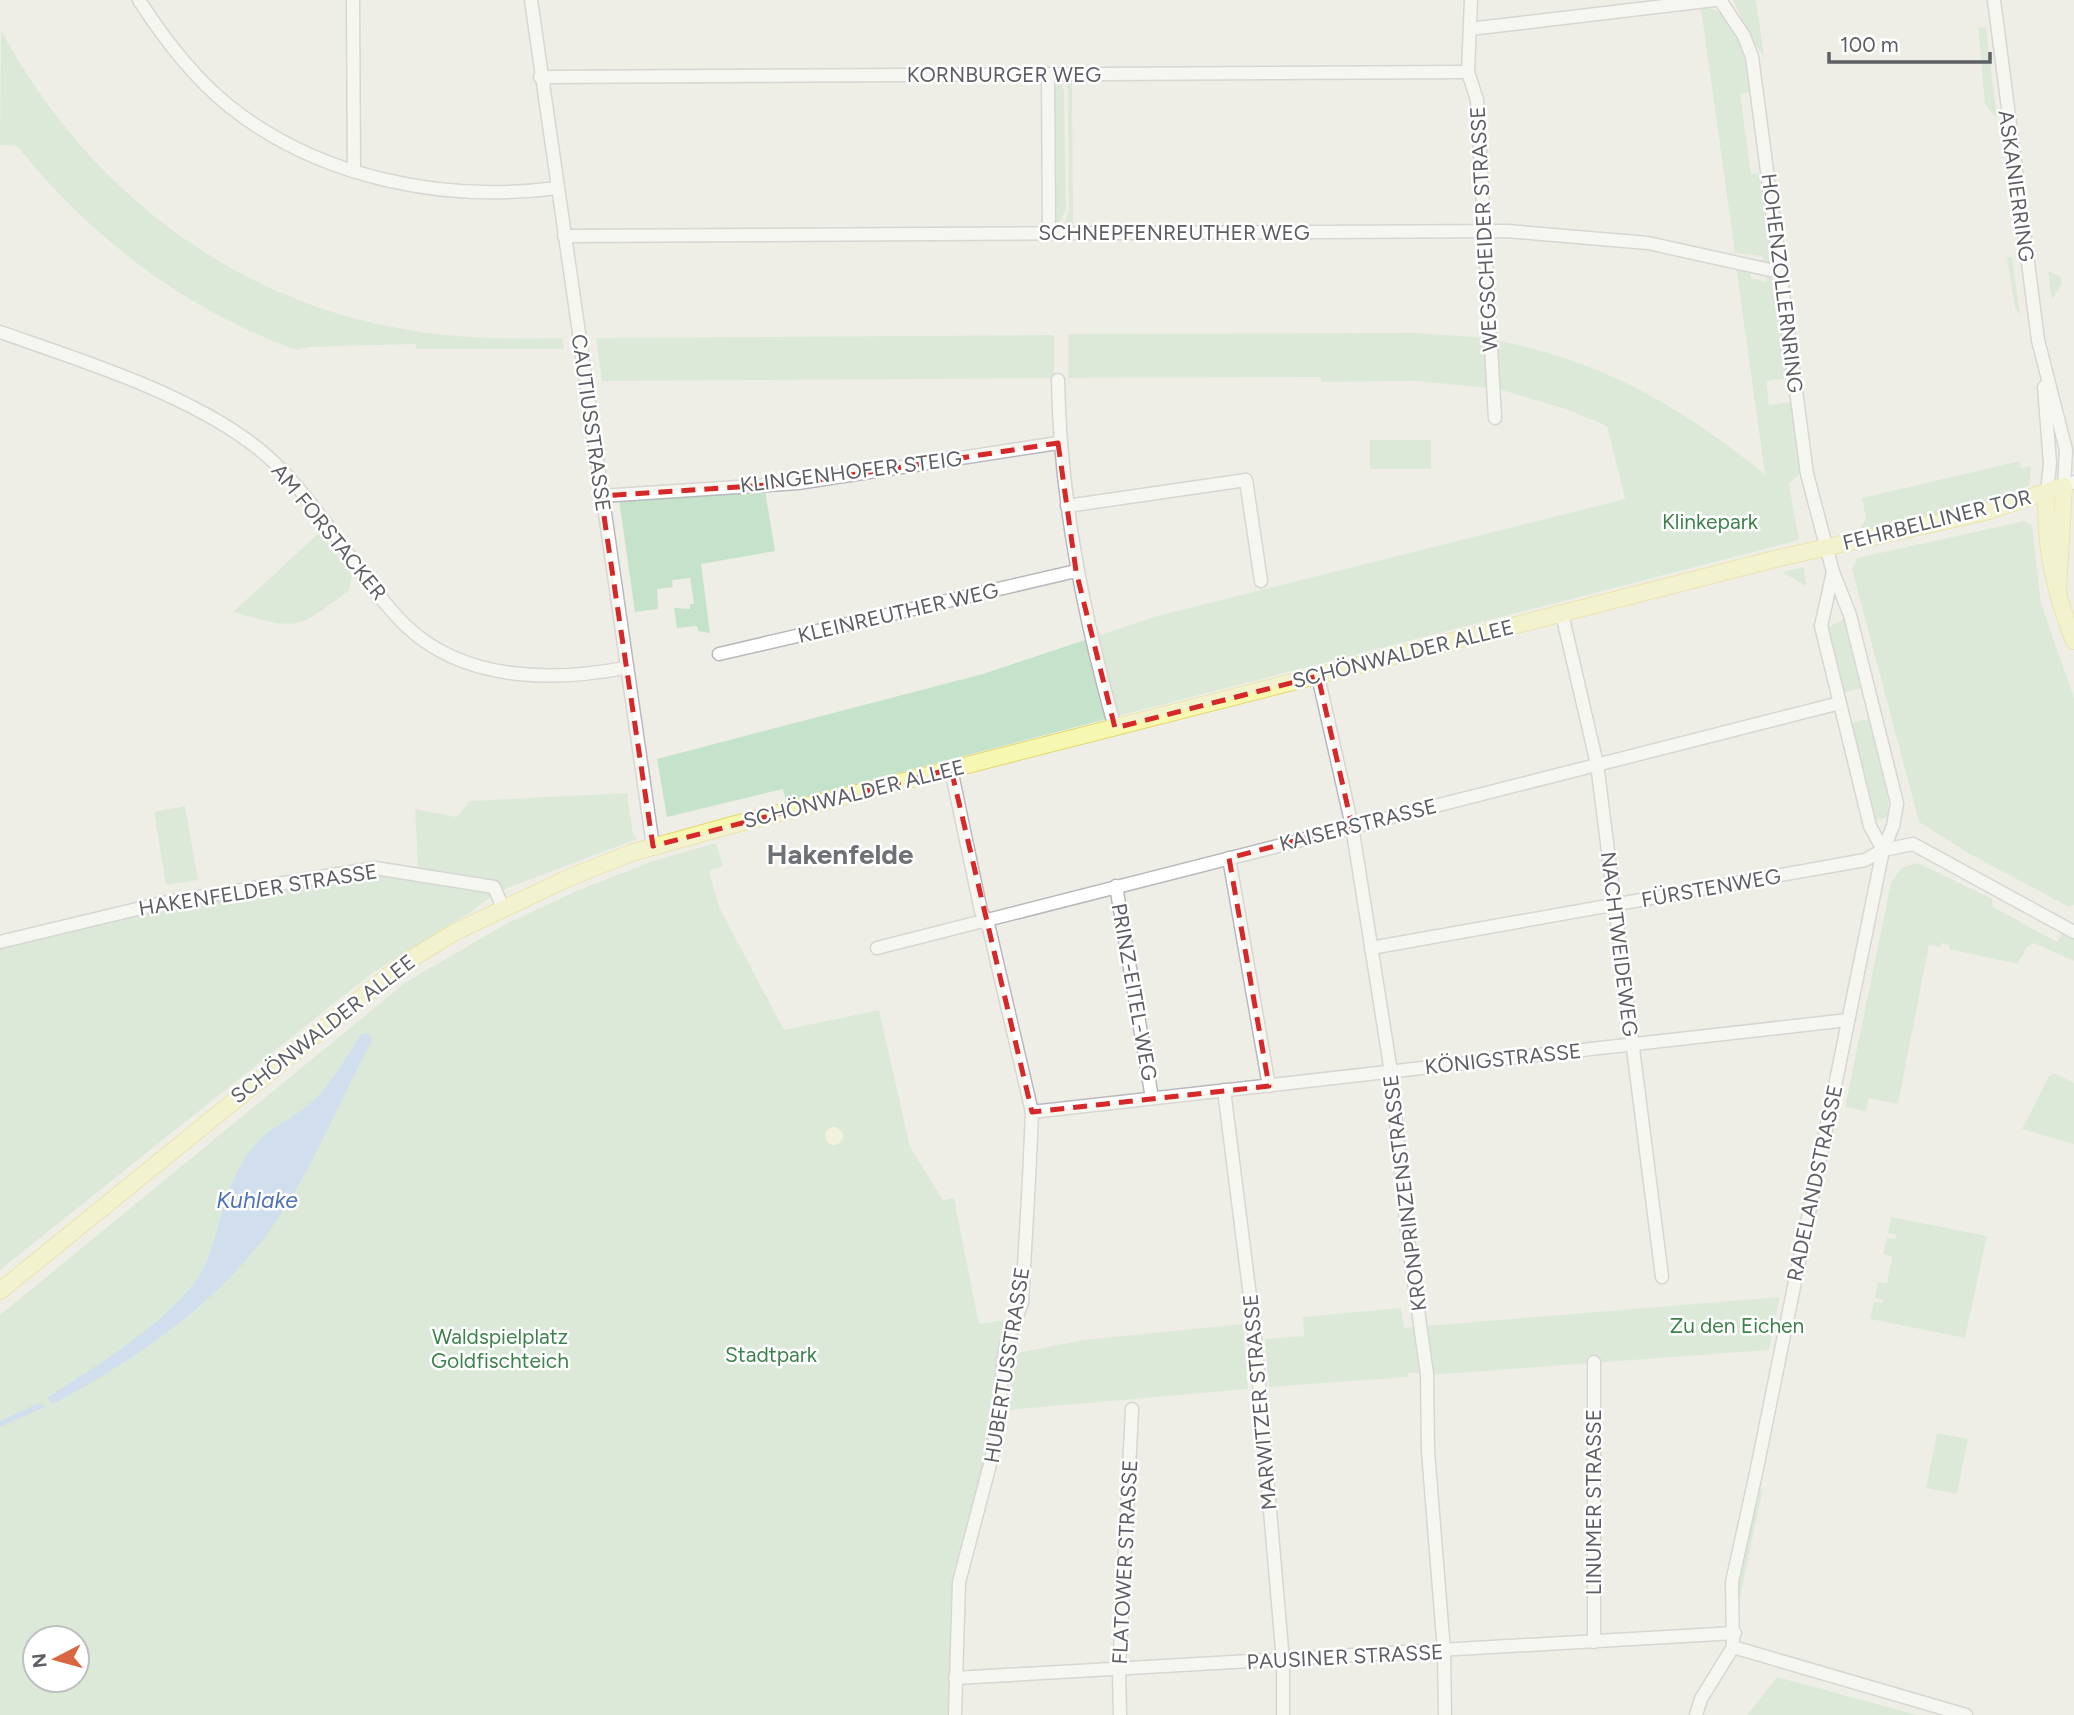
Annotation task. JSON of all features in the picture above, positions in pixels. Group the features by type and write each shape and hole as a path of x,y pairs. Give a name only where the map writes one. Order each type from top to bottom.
{"main road":[{"name":"FEHRBELLINER TOR","path":"1827,547 1985,512 2069,484"},
{"name":"ASKANIERRING","path":"2058,589 2069,484"},
{"name":"ASKANIERRING","path":"2048,492 2046,535 2058,589 2074,641"},
{"name":"SCHÖNWALDER ALLEE","path":"0,1292 356,999 403,964 503,908 566,879 653,846 1827,547"}],"street":[{"path":"139,0 191,69 227,104 282,140 383,180 453,191 557,188"},
{"path":"353,0 354,170"},
{"name":"CAUTIUSSTRASSE","path":"531,0 625,668 653,846"},
{"name":"WEGSCHEIDER STRASSE","path":"1471,0 1468,72 1477,100 1495,418"},
{"path":"1470,29 1717,0"},
{"name":"HOHENZOLLERNRING","path":"1717,0 1744,36 1752,57 1807,474 1833,572 1850,615 1897,803 1893,826 1883,850"},
{"name":"ASKANIERRING","path":"1994,0 2010,138 2044,370 2050,463 2048,492"},
{"name":"KORNBURGER WEG","path":"540,77 1468,72"},
{"path":"1048,74 1049,233"},
{"name":"SCHNEPFENREUTHER WEG","path":"565,236 1484,231 1609,238 1690,251 1770,270 1780,269"},
{"name":"AM FORSTACKER","path":"0,332 89,363 191,408 253,444 299,489 404,624 442,651 473,665 523,675 625,668"},
{"name":"ASKANIERRING","path":"2044,370 2066,450 2069,484"},
{"path":"1058,380 1058,443 1076,571 1115,728"},
{"name":"KLINGENHOFER STEIG","path":"601,495 798,484 1058,443"},
{"path":"1067,506 1246,480 1261,581"},
{"name":"KLEINREUTHER WEG","path":"719,654 1076,571"},
{"name":"HOHENZOLLERNRING","path":"1833,572 1821,626 1870,826 1883,850"},
{"name":"NACHTWEIDEWEG","path":"1562,614 1597,764 1662,1277"},
{"name":"KRONPRINZENSTRASSE","path":"1318,676 1352,826 1391,1072 1407,1232 1427,1374 1430,1487 1444,1651 1446,1715"},
{"name":"KAISERSTRASSE","path":"877,948 1840,703"},
{"name":"HUBERTUSSTRASSE","path":"951,769 1032,1112 1021,1302 1005,1349 994,1449 959,1581 955,1715"},
{"path":"1883,850 1913,844 2074,932"},
{"name":"FÜRSTENWEG","path":"1371,948 1865,860 1883,850"},
{"name":"RADELANDSTRASSE","path":"1696,1715 1701,1699 1733,1647 1735,1633 1732,1582 1883,850"},
{"path":"1229,858 1269,1086"},
{"name":"HAKENFELDER STRASSE","path":"0,942 162,903 376,868 494,887 503,908"},
{"name":"PRINZ-EITEL-WEG","path":"1116,886 1152,1098"},
{"name":"KÖNIGSTRASSE","path":"1032,1112 1848,1020"},
{"name":"MARWITZER STRASSE","path":"1224,1090 1255,1336 1283,1661 1283,1715"},
{"name":"LINUMER STRASSE","path":"1594,1362 1594,1642"},
{"name":"FLATOWER STRASSE","path":"1120,1715 1119,1670 1132,1409"},
{"name":"PAUSINER STRASSE","path":"955,1678 1735,1633"},
{"path":"1733,1647 1966,1715"}],"highlighted area":[{"path":"1058,443 1076,571 1115,728 1318,676 1352,826 1229,858 1269,1086 1032,1112 951,769 653,846 601,496 798,483"}],"green space":[{"path":"1733,0 1756,0 1764,57 1752,38"},
{"path":"1709,8 1729,20 1744,55 1750,92 1740,94 1751,174 1761,173 1771,255 1769,264 1763,264 1762,256 1735,253 1701,9"},
{"path":"1978,27 1986,28 1997,119 1985,104"},
{"path":"1,30 35,86 74,138 119,185 168,226 221,262 278,291 339,314 443,335 562,338 564,349 416,349 416,344 309,347 296,350 216,314 178,292 108,240 76,211 17,146 0,145"},
{"path":"1059,78 1064,91 1066,210 1058,224 1054,219 1052,86"},
{"path":"1064,81 1072,81 1073,225 1064,225 1069,210 1068,91"},
{"path":"2007,257 2012,257 2020,315 2015,308"},
{"name":"Klinkepark","path":"1736,266 1750,270 1751,278 1767,282 1767,275 1775,283 1787,378 1766,381 1769,405 1791,402 1802,471 1789,484 1799,540 786,802 783,789 667,817 657,759 983,674 1157,616 1625,499 1607,426 1566,409 1498,389 1494,340 1571,360 1638,389 1701,427 1765,474"},
{"path":"2048,271 2060,276 2062,284 2052,300"},
{"path":"1416,333 1486,338 1489,388 1416,381 1321,382 1321,377 1068,378 1068,334"},
{"path":"1054,335 1054,377 1049,378 602,381 596,338"},
{"path":"1370,440 1431,440 1431,469 1370,469"},
{"path":"2020,461 2021,468 2031,466 2029,486 2016,489 2016,496 1863,532 1861,527 1866,518 1862,498"},
{"path":"765,490 775,551 701,564 710,633 698,631 697,626 677,628 674,608 690,609 690,604 694,604 690,578 672,580 673,587 657,589 658,609 635,612 619,499"},
{"path":"2025,521 2032,526 2041,603 2074,698 2074,905 2069,907 1968,853 1919,822 1852,569 1857,558"},
{"path":"320,532 352,575 349,590 306,620 295,623 271,622 233,612"},
{"path":"1804,567 1806,586 1782,572"},
{"path":"1844,619 1862,688 1843,693 1827,627"},
{"path":"1869,719 1886,783 1889,817 1876,820 1851,723"},
{"path":"627,793 633,834 637,839 497,892 468,914 372,973 0,1270 0,949 163,908 354,875 386,873 387,862 418,867 415,809 457,817 470,801"},
{"path":"185,806 198,880 166,885 154,812"},
{"name":"Stadtpark","path":"716,843 723,866 709,871 719,907 784,1030 879,1010 910,1147 943,1200 954,1198 979,1324 1005,1320 993,1424 980,1490 954,1569 949,1715 0,1715 0,1315 406,982 508,923 579,890 653,861"},
{"path":"1918,863 1992,899 1993,907 2057,942 2063,932 2074,939 2074,961 2034,943 2026,948 2018,964 1949,949 1950,945 1942,943 1941,947 1929,945 1898,1104 1869,1098 1866,1111 1845,1107 1891,883 1901,868"},
{"path":"2053,1073 2074,1083 2074,1144 2022,1129"},
{"path":"1891,1217 1987,1236 1965,1338 1870,1319 1874,1302 1882,1303 1882,1300 1875,1298 1878,1282 1887,1283 1892,1257 1883,1254 1887,1238 1895,1239 1896,1235 1888,1233"},
{"name":"Zu den Eichen","path":"1780,1297 1769,1350 1430,1375 1426,1326"},
{"path":"1401,1308 1404,1328 1414,1327 1419,1373 1408,1373 1408,1377 1269,1387 1265,1339 1304,1336 1303,1317"},
{"path":"1243,1324 1248,1389 1007,1410 1014,1368 1012,1354 1083,1340"},
{"path":"1937,1433 1968,1439 1957,1494 1926,1488"},
{"path":"1763,1488 1738,1607 1737,1582 1755,1492"},
{"path":"1777,1677 1917,1715 1747,1715"}],"sand":[{"path":"834,1127 840,1130 843,1136 840,1142 834,1145 828,1142 825,1136 828,1130"}],"water":[{"name":"Kuhlake","path":"368,1033 372,1041 318,1148 296,1190 261,1242 209,1298 180,1322 119,1366 53,1404 47,1398 139,1336 183,1297 199,1276 209,1256 231,1186 252,1148 316,1098 337,1072 361,1034"},
{"path":"39,1403 45,1407 0,1427 0,1421"}],"district":[{"name":"Hakenfelde","path":"840,854"}],"park label":[{"name":"Waldspielplatz Goldfischteich","path":"500,1349"}]}
